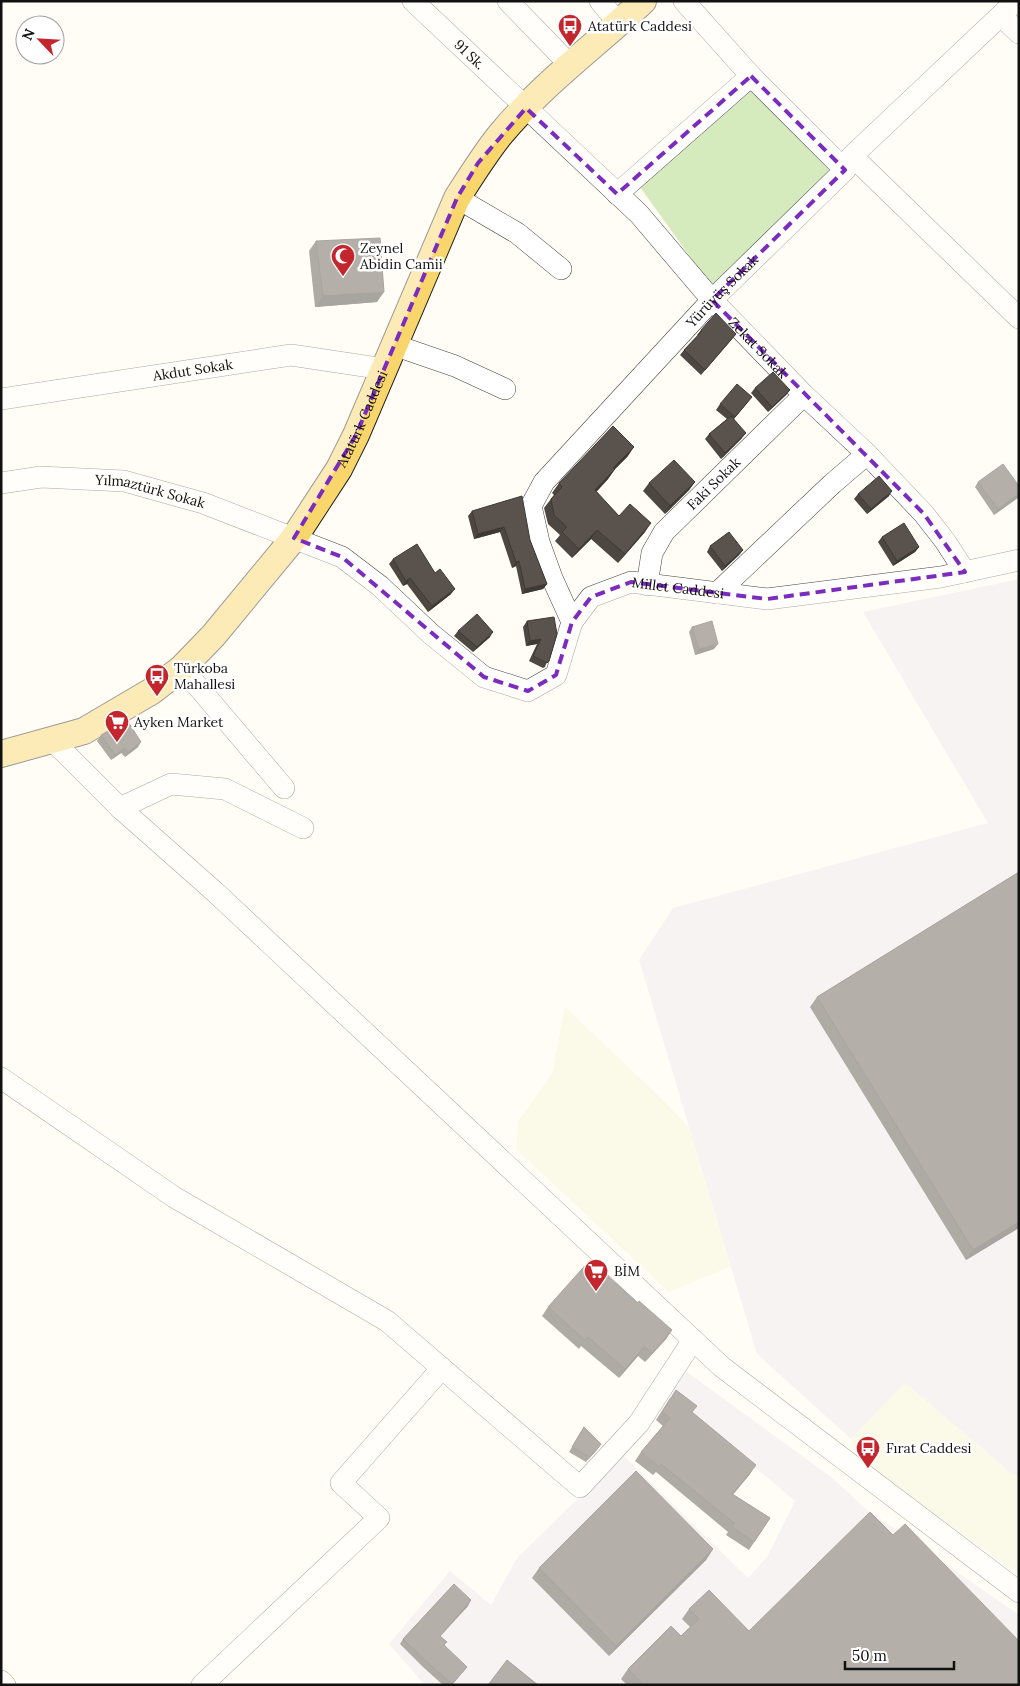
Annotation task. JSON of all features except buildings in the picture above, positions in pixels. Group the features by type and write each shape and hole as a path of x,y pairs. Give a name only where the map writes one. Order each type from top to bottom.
{"main road":[{"name":"Atatürk Caddesi","path":"1,754 84,731 152,691 182,668 213,636 294,538 340,469 457,198 478,163 501,134 526,108 643,1"}],"street":[{"name":"91 Sk.","path":"413,1 526,108"},
{"path":"508,1 570,66"},
{"path":"600,1 619,24"},
{"path":"684,1 751,76 1019,318"},
{"name":"Yürüyüş Sokak","path":"572,622 552,578 539,542 531,506 544,482 712,300 849,163 1016,1"},
{"path":"1001,16 1019,33"},
{"path":"617,194 751,76"},
{"name":"Zekat Sokak","path":"526,108 639,214 712,300 804,395 867,454 924,514 945,541 965,572"},
{"path":"457,198 517,233 561,269"},
{"path":"394,345 455,366 505,389"},
{"name":"Akdut Sokak","path":"1,399 292,354 384,369"},
{"name":"Faki Sokak","path":"647,585 652,553 664,532 804,395"},
{"path":"717,594 826,490 867,454"},
{"name":"Yılmaztürk Sokak","path":"1,483 41,477 124,481 203,503 294,538"},
{"name":"Millet Caddesi","path":"294,538 342,557 380,586 431,634 484,678 528,691 556,675 572,622 591,597 630,582 767,600 941,577 1019,560"},
{"path":"182,668 284,788"},
{"path":"52,740 120,808 215,892 722,1367 1019,1592"},
{"path":"120,808 171,784 225,789 303,828"},
{"path":"1,1078 174,1197 387,1321 580,1487 639,1423 693,1340"},
{"path":"202,1685 379,1518 342,1482 442,1368"},
{"path":"1,1681 5,1685"}],"highlighted area":[{"path":"751,76 845,170 712,300 924,514 965,572 767,599 631,582 591,597 572,622 556,675 528,691 484,677 342,557 294,538 356,435 457,198 478,163 526,108 617,194"}],"shaded area":[{"path":"1019,579 1019,1477 1012,1474 905,1383 851,1439 757,1354 639,960 673,908 988,823 863,612"},
{"path":"565,1007 689,1127 731,1266 669,1292 516,1149 519,1120 552,1074"},
{"path":"687,1372 831,1477 866,1509 1019,1615 1019,1685 425,1685 389,1644 450,1571 491,1605 517,1558 623,1455 748,1578 767,1557 795,1501 668,1393"},
{"path":"905,1383 1012,1474 1019,1477 1019,1574 856,1459 851,1439"}],"green space":[{"path":"752,81 834,176 712,287 637,183"}],"place":[{"name":"Atatürk Caddesi","path":"570,47"},
{"name":"Zeynel Abidin Camii","path":"343,277"},
{"name":"Türkoba Mahallesi","path":"157,697"},
{"name":"Ayken Market","path":"117,743"},
{"name":"BİM","path":"596,1292"},
{"name":"Fırat Caddesi","path":"868,1469"}]}
